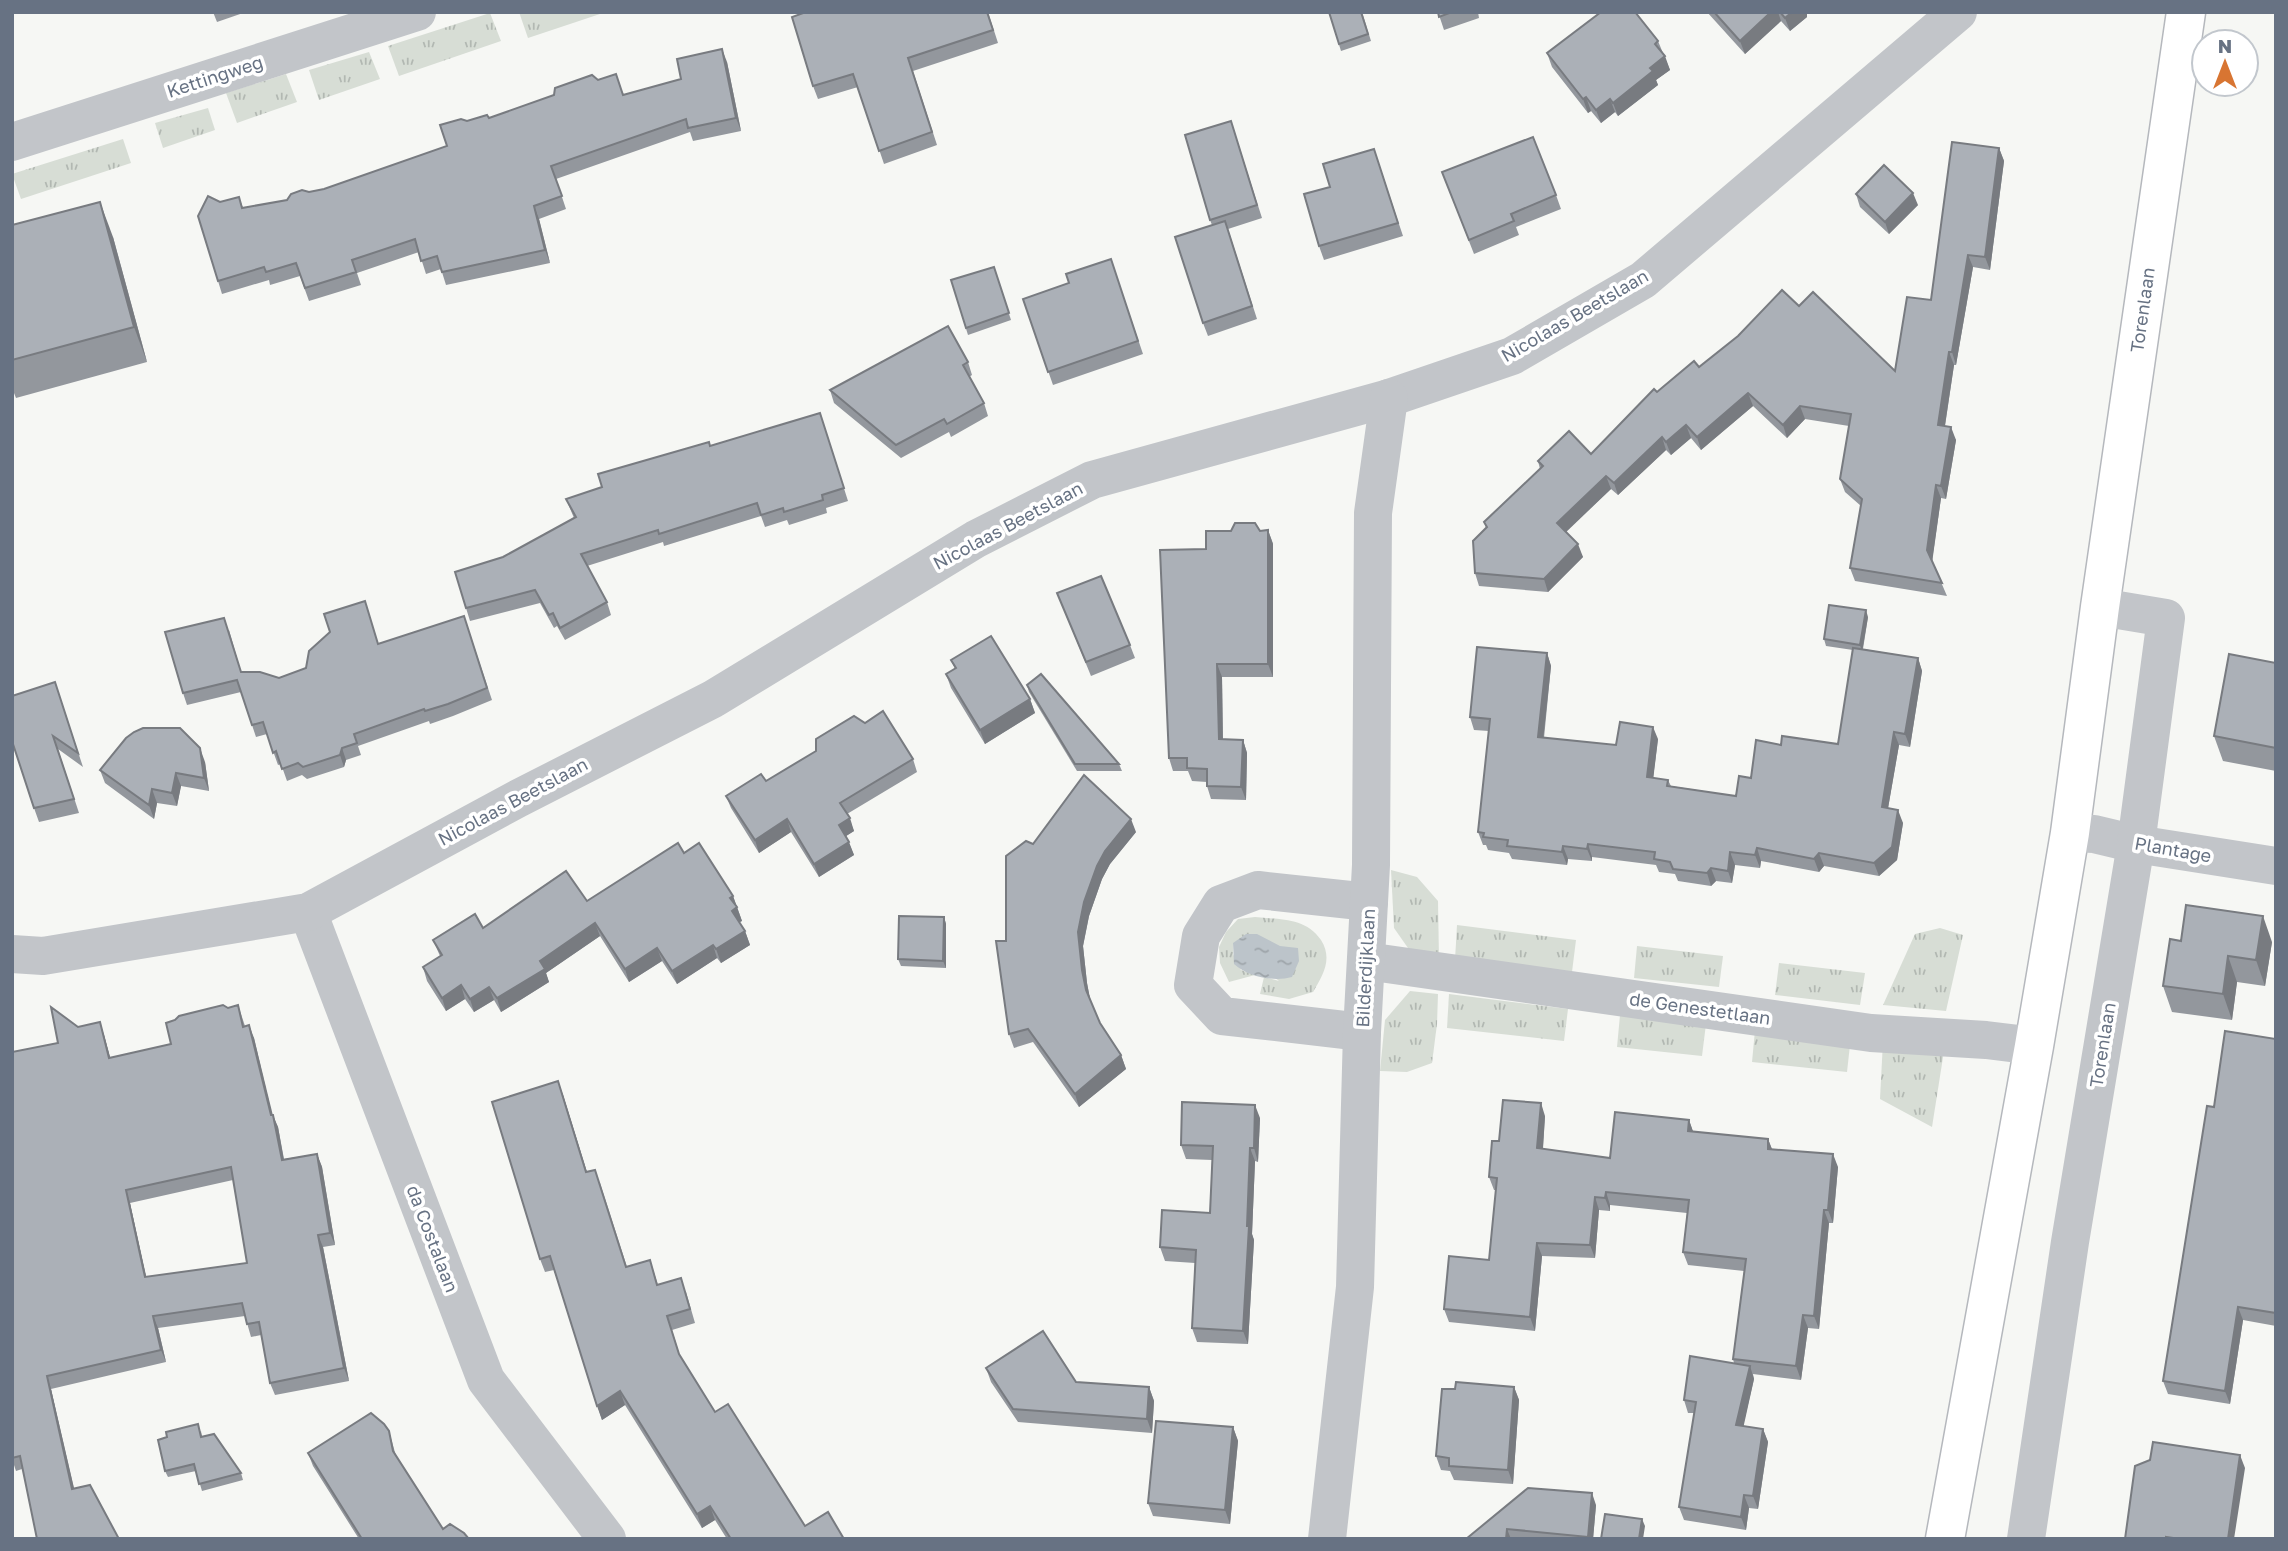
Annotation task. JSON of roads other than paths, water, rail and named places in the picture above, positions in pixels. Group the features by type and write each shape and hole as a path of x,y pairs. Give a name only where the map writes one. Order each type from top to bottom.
{"main road":[{"name":"Torenlaan","path":"1945,1539 2035,1046 2070,833 2186,12"}],"street":[{"name":"Kettingweg","path":"12,142 417,12"},
{"name":"Nicolaas Beetslaan","path":"12,954 43,956 308,912 519,798 713,699 976,539 1093,480 1389,398 1512,356 1643,281 1958,12"},
{"name":"Bilderdijklaan","path":"1326,1539 1355,1287 1362,1032 1369,902 1373,513 1389,398"},
{"name":"Torenlaan","path":"2026,1539 2070,1242 2136,844 2166,618 2100,607"},
{"name":"Plantage","path":"2070,833 2094,834 2136,844 2276,866"},
{"path":"1362,1032 1223,1016 1193,985 1201,936 1221,904 1258,890 1369,902"},
{"name":"da Costalaan","path":"308,912 486,1380 607,1539"},
{"name":"de Genestetlaan","path":"1366,961 1871,1033 1986,1040 2035,1046"}],"water":[{"path":"1246,934 1257,934 1280,946 1298,948 1299,961 1292,977 1262,977 1246,972 1234,964 1233,943"}]}
